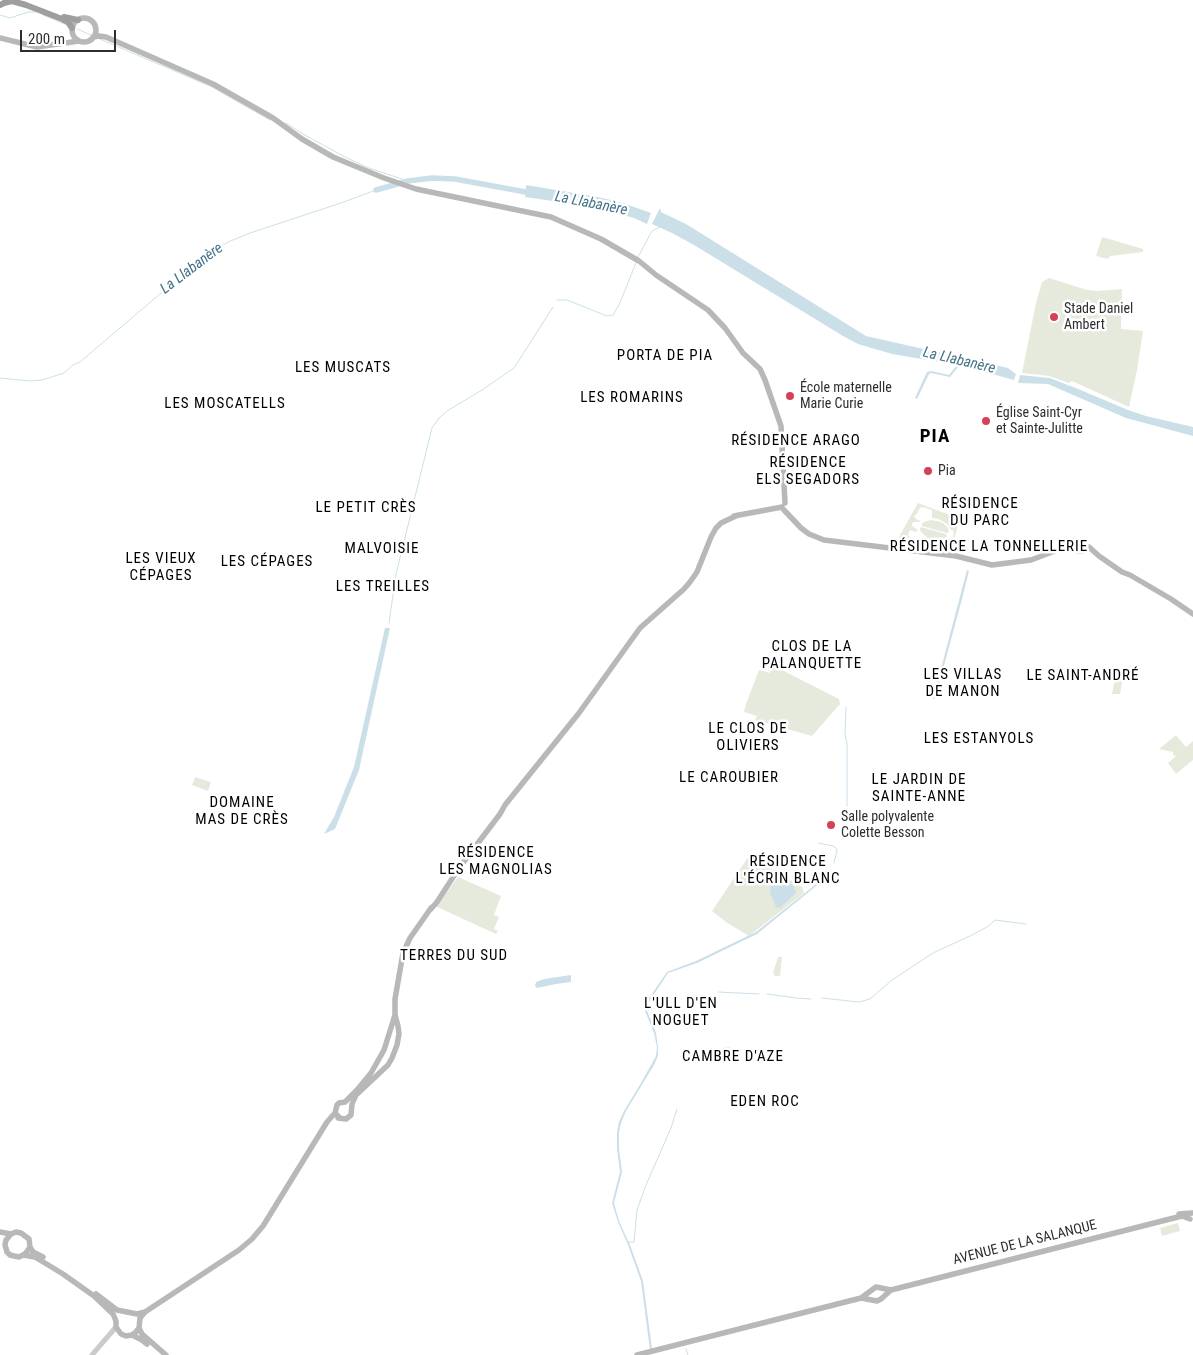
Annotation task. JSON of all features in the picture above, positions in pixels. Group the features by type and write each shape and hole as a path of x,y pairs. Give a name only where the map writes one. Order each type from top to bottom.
{"highway":[{"path":"19,0 70,19 78,20"},
{"path":"0,6 12,1 26,5 68,22 72,30"}],"main road":[{"path":"44,46 65,40 78,20 81,19 88,19 92,22 95,28 94,38"},
{"path":"95,28 122,43"},
{"path":"72,30 75,38 79,41"},
{"path":"0,38 28,45 44,46 89,41 103,36 213,84 273,118 302,139 333,157 384,178 416,188 551,218 601,239 639,261 708,310 725,328 742,353 756,364 762,374 781,426 785,507 793,519 809,534 824,540 956,556 992,565 1031,560 1055,550 1082,551 1089,547 1122,572 1171,599 1193,614"},
{"path":"337,1115 336,1105 345,1102 353,1094 371,1073 384,1050 395,1012 397,984 403,953 414,931 437,902 505,805 579,713 640,628 684,589 697,572 711,530 717,522 723,518 785,507"},
{"path":"337,1115 343,1119 349,1117 356,1095 388,1065 395,1051 398,1039 395,1012"},
{"path":"388,1036 398,1039"},
{"path":"345,1102 352,1107"},
{"path":"11,1234 5,1242 5,1248 10,1255 19,1257 24,1255 32,1256 40,1259 78,1284 111,1312 121,1334 126,1336 132,1335 136,1332 140,1318 145,1312 239,1250 252,1238 263,1226 323,1128 337,1115"},
{"name":"AVENUE DE LA SALANQUE","path":"891,1290 1182,1216 1192,1217"},
{"path":"0,1232 11,1234 16,1232 26,1236 34,1252 80,1280 116,1310 134,1314 145,1312"},
{"path":"0,1237 5,1242"},
{"path":"24,1255 30,1247"},
{"path":"861,1298 876,1287 891,1290"},
{"path":"881,1289 882,1297"},
{"path":"637,1355 861,1298 877,1301 891,1290"},
{"path":"870,1291 872,1299"},
{"path":"116,1324 117,1317 124,1312"},
{"path":"134,1314 137,1317 142,1334 166,1355"},
{"path":"132,1335 145,1342 160,1355"}],"street":[{"path":"92,1355 105,1341 116,1324"},
{"path":"105,1341 113,1335 121,1334"}],"shaded area":[{"path":"1102,237 1143,249 1143,252 1110,256 1108,259 1096,256"},
{"path":"1049,278 1087,290 1122,289 1121,329 1143,331 1129,407 1072,381 1069,383 1049,376 1022,373 1036,303 1042,282"},
{"path":"918,503 960,519 950,553 896,546 895,544","holes":["920,508 932,510 932,518 939,519 954,531 953,538 940,542 928,540 925,544 917,544 908,535 910,530 916,532 918,530 912,526 913,522 921,521 914,516"]},
{"path":"930,520 943,523 949,532 922,526 922,523"},
{"path":"921,527 946,534 947,537 939,541 929,539 921,532"},
{"path":"772,665 839,699 840,704 812,736 755,720 757,716 744,712 759,670 770,673"},
{"path":"1116,674 1123,676 1120,694 1112,694"},
{"path":"1176,735 1186,747 1193,741 1193,760 1176,774 1168,763 1176,756 1173,755 1173,752 1159,749"},
{"path":"195,777 211,782 208,791 192,785"},
{"path":"749,856 802,887 804,893 749,936 712,911"},
{"path":"458,877 501,896 494,915 499,917 494,929 498,931 496,934 435,906 437,906"},
{"path":"778,957 782,957 780,976 775,976 773,973"},
{"path":"726,1047 729,1047 740,1057 741,1059 737,1063 734,1063 724,1053 723,1051"},
{"path":"1178,1223 1180,1231 1162,1236 1160,1228"}],"water":[{"path":"526,185 598,197 651,213 647,224 634,218 595,207 525,197"},
{"path":"660,208 661,212 686,224 866,336 1008,368 1016,374 1014,380 959,366 950,377 929,374 917,399 915,398 927,372 931,371 949,375 957,365 892,354 858,344 694,245 652,224"},
{"path":"1020,375 1050,378 1128,410 1193,427 1193,436 1126,418 1048,384 1018,383"},
{"path":"967,570 969,571 963,595 935,699 933,699"},
{"path":"385,628 390,628 359,770 335,829 324,834 334,817 354,767"},
{"path":"776,875 793,885 796,892 780,908 776,907 770,893 771,885"},
{"path":"820,881 757,934 697,963 668,973 647,1005 647,1011 656,1033 658,1056 621,1123 619,1149 622,1172 614,1203 619,1221 643,1281 652,1349 650,1350 641,1281 612,1203 620,1172 617,1149 619,1122 656,1056 657,1047 654,1033 645,1011 645,1004 667,972 696,961 756,932"},
{"path":"571,975 571,982 537,988 535,986 536,982 544,979"}],"waterway":[{"path":"0,15 10,18 28,12 35,12"},
{"path":"43,15 67,25"},
{"path":"77,29 91,35"},
{"path":"100,39 212,87 270,120"},
{"path":"286,123 345,157 369,168 408,181"},
{"name":"La Llabanère","path":"376,190 408,181 432,178 455,179 531,193"},
{"name":"La Llabanère","path":"0,378 30,381 42,380 64,373 80,362 201,259 216,249 250,233 376,190"},
{"path":"638,257 652,231 660,227"},
{"path":"557,300 567,300 607,316 613,315 636,263"},
{"path":"389,623 396,574 432,428 447,411 514,368 553,307"},
{"path":"846,707 847,806"},
{"path":"819,843 836,848 834,863"},
{"path":"822,998 859,1002 870,999 892,980 933,953 972,935 995,920 1026,924"},
{"path":"718,992 759,994"},
{"path":"767,994 811,999"},
{"path":"628,1242 634,1242 637,1210 677,1109"},
{"path":"686,1349 688,1355"}],"place":[{"name":"Stade Daniel Ambert","path":"1054,317"},
{"name":"École maternelle Marie Curie","path":"790,396"},
{"name":"Église Saint-Cyr et Sainte-Julitte","path":"986,421"},
{"name":"Pia","path":"928,471"},
{"name":"Salle polyvalente Colette Besson","path":"831,825"}],"district":[{"name":"PORTA DE PIA","path":"665,356"},
{"name":"LES MUSCATS","path":"343,368"},
{"name":"LES ROMARINS","path":"632,398"},
{"name":"LES MOSCATELLS","path":"225,404"},
{"name":"PIA","path":"935,437"},
{"name":"RÉSIDENCE ARAGO","path":"796,441"},
{"name":"RÉSIDENCE ELS SEGADORS","path":"808,472"},
{"name":"LE PETIT CRÈS","path":"366,508"},
{"name":"RÉSIDENCE DU PARC","path":"980,512"},
{"name":"RÉSIDENCE LA TONNELLERIE","path":"989,547"},
{"name":"MALVOISIE","path":"382,549"},
{"name":"LES CÉPAGES","path":"267,562"},
{"name":"LES VIEUX CÉPAGES","path":"161,568"},
{"name":"LES TREILLES","path":"383,587"},
{"name":"CLOS DE LA PALANQUETTE","path":"812,656"},
{"name":"LE SAINT-ANDRÉ","path":"1083,676"},
{"name":"LES VILLAS DE MANON","path":"963,684"},
{"name":"LE CLOS DE OLIVIERS","path":"748,738"},
{"name":"LES ESTANYOLS","path":"979,739"},
{"name":"LE CAROUBIER","path":"729,778"},
{"name":"LE JARDIN DE SAINTE-ANNE","path":"919,788"},
{"name":"DOMAINE MAS DE CRÈS","path":"242,812"},
{"name":"RÉSIDENCE LES MAGNOLIAS","path":"496,862"},
{"name":"RÉSIDENCE L'ÉCRIN BLANC","path":"788,870"},
{"name":"TERRES DU SUD","path":"454,956"},
{"name":"L'ULL D'EN NOGUET","path":"681,1012"},
{"name":"CAMBRE D'AZE","path":"733,1057"},
{"name":"EDEN ROC","path":"765,1102"}]}
